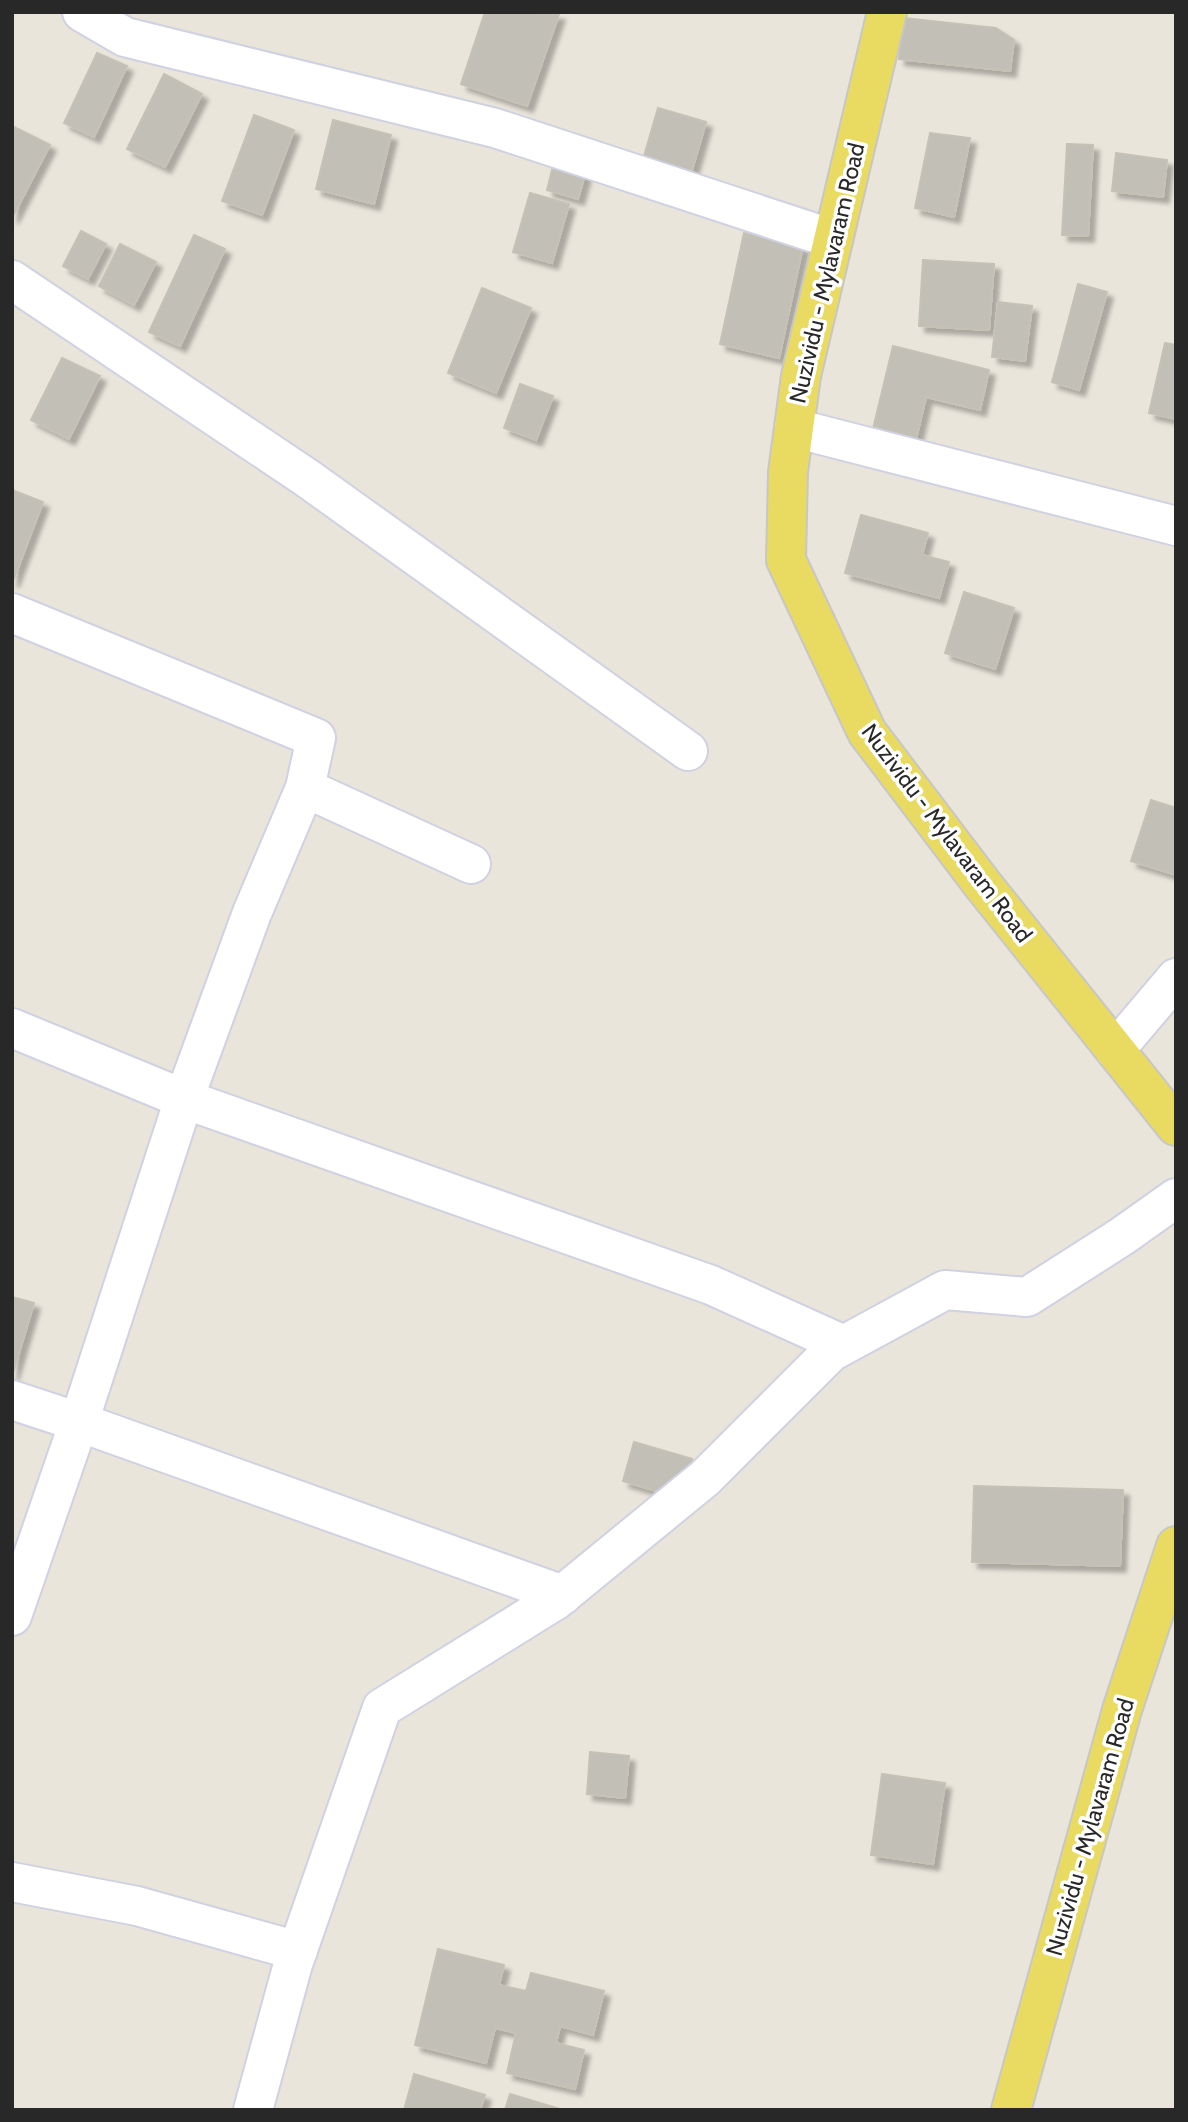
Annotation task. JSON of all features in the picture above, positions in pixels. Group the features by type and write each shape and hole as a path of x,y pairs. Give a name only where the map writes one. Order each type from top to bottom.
{"main road":[{"name":"Nuzividu - Mylavaram Road","path":"887,12 801,376 788,472 786,560 867,732 983,885 1176,1126"},
{"name":"Nuzividu - Mylavaram Road","path":"1011,2110 1122,1710 1176,1546"}],"street":[{"path":"82,12 125,37 495,128 833,239"},
{"path":"12,280 307,478 688,751"},
{"path":"794,428 1176,526"},
{"path":"12,613 316,738 305,788 252,913 184,1099 79,1422 12,1616"},
{"path":"305,788 471,864"},
{"path":"1115,1050 1176,978"},
{"path":"12,1028 184,1099 711,1285 844,1345"},
{"path":"253,2110 298,1951 382,1708 563,1595 705,1478 831,1352 946,1290 1027,1297 1176,1198"},
{"path":"12,1400 563,1595"},
{"path":"12,1882 138,1906 298,1951"}],"building":[{"path":"485,12 559,14 527,106 461,84"},
{"path":"903,18 996,28 1014,40 1010,71 899,59"},
{"path":"97,53 127,66 94,137 64,123"},
{"path":"164,74 202,94 165,167 127,149"},
{"path":"658,108 706,122 690,177 642,163"},
{"path":"254,115 294,130 262,215 222,201"},
{"path":"333,120 391,135 374,204 316,189"},
{"path":"14,127 50,145 12,218 12,130"},
{"path":"930,133 970,138 954,217 915,208"},
{"path":"1067,144 1093,145 1088,236 1062,235"},
{"path":"1116,153 1167,160 1163,197 1112,191"},
{"path":"555,158 587,167 578,199 547,190"},
{"path":"530,193 569,204 552,263 513,252"},
{"path":"81,231 106,244 88,279 63,266"},
{"path":"744,233 803,246 779,358 720,344"},
{"path":"194,235 225,249 180,346 149,332"},
{"path":"120,244 156,262 134,305 99,286"},
{"path":"923,260 994,264 989,330 919,326"},
{"path":"1078,284 1107,292 1079,390 1052,382"},
{"path":"482,288 531,308 496,393 448,373"},
{"path":"998,302 1032,306 1025,361 992,357"},
{"path":"1165,343 1176,345 1176,419 1149,413"},
{"path":"893,346 989,370 980,410 926,397 915,443 872,433"},
{"path":"62,358 100,376 69,439 31,420"},
{"path":"520,384 553,396 536,440 504,428"},
{"path":"12,490 43,502 13,581 12,581"},
{"path":"861,515 928,533 922,555 949,562 939,598 845,573"},
{"path":"964,592 1014,608 995,669 945,653"},
{"path":"1151,800 1176,808 1176,875 1131,861"},
{"path":"12,1297 34,1303 12,1376"},
{"path":"634,1442 692,1459 680,1498 623,1481"},
{"path":"974,1486 1123,1490 1120,1566 972,1562"},
{"path":"590,1752 629,1756 625,1798 587,1794"},
{"path":"882,1774 945,1783 933,1864 871,1855"},
{"path":"438,1949 504,1965 499,1985 526,1991 531,1973 604,1991 593,2035 560,2026 556,2043 584,2050 575,2089 507,2073 516,2033 495,2028 486,2063 415,2045"},
{"path":"414,2074 485,2095 480,2110 404,2110"},
{"path":"510,2094 563,2110 505,2110"}]}
